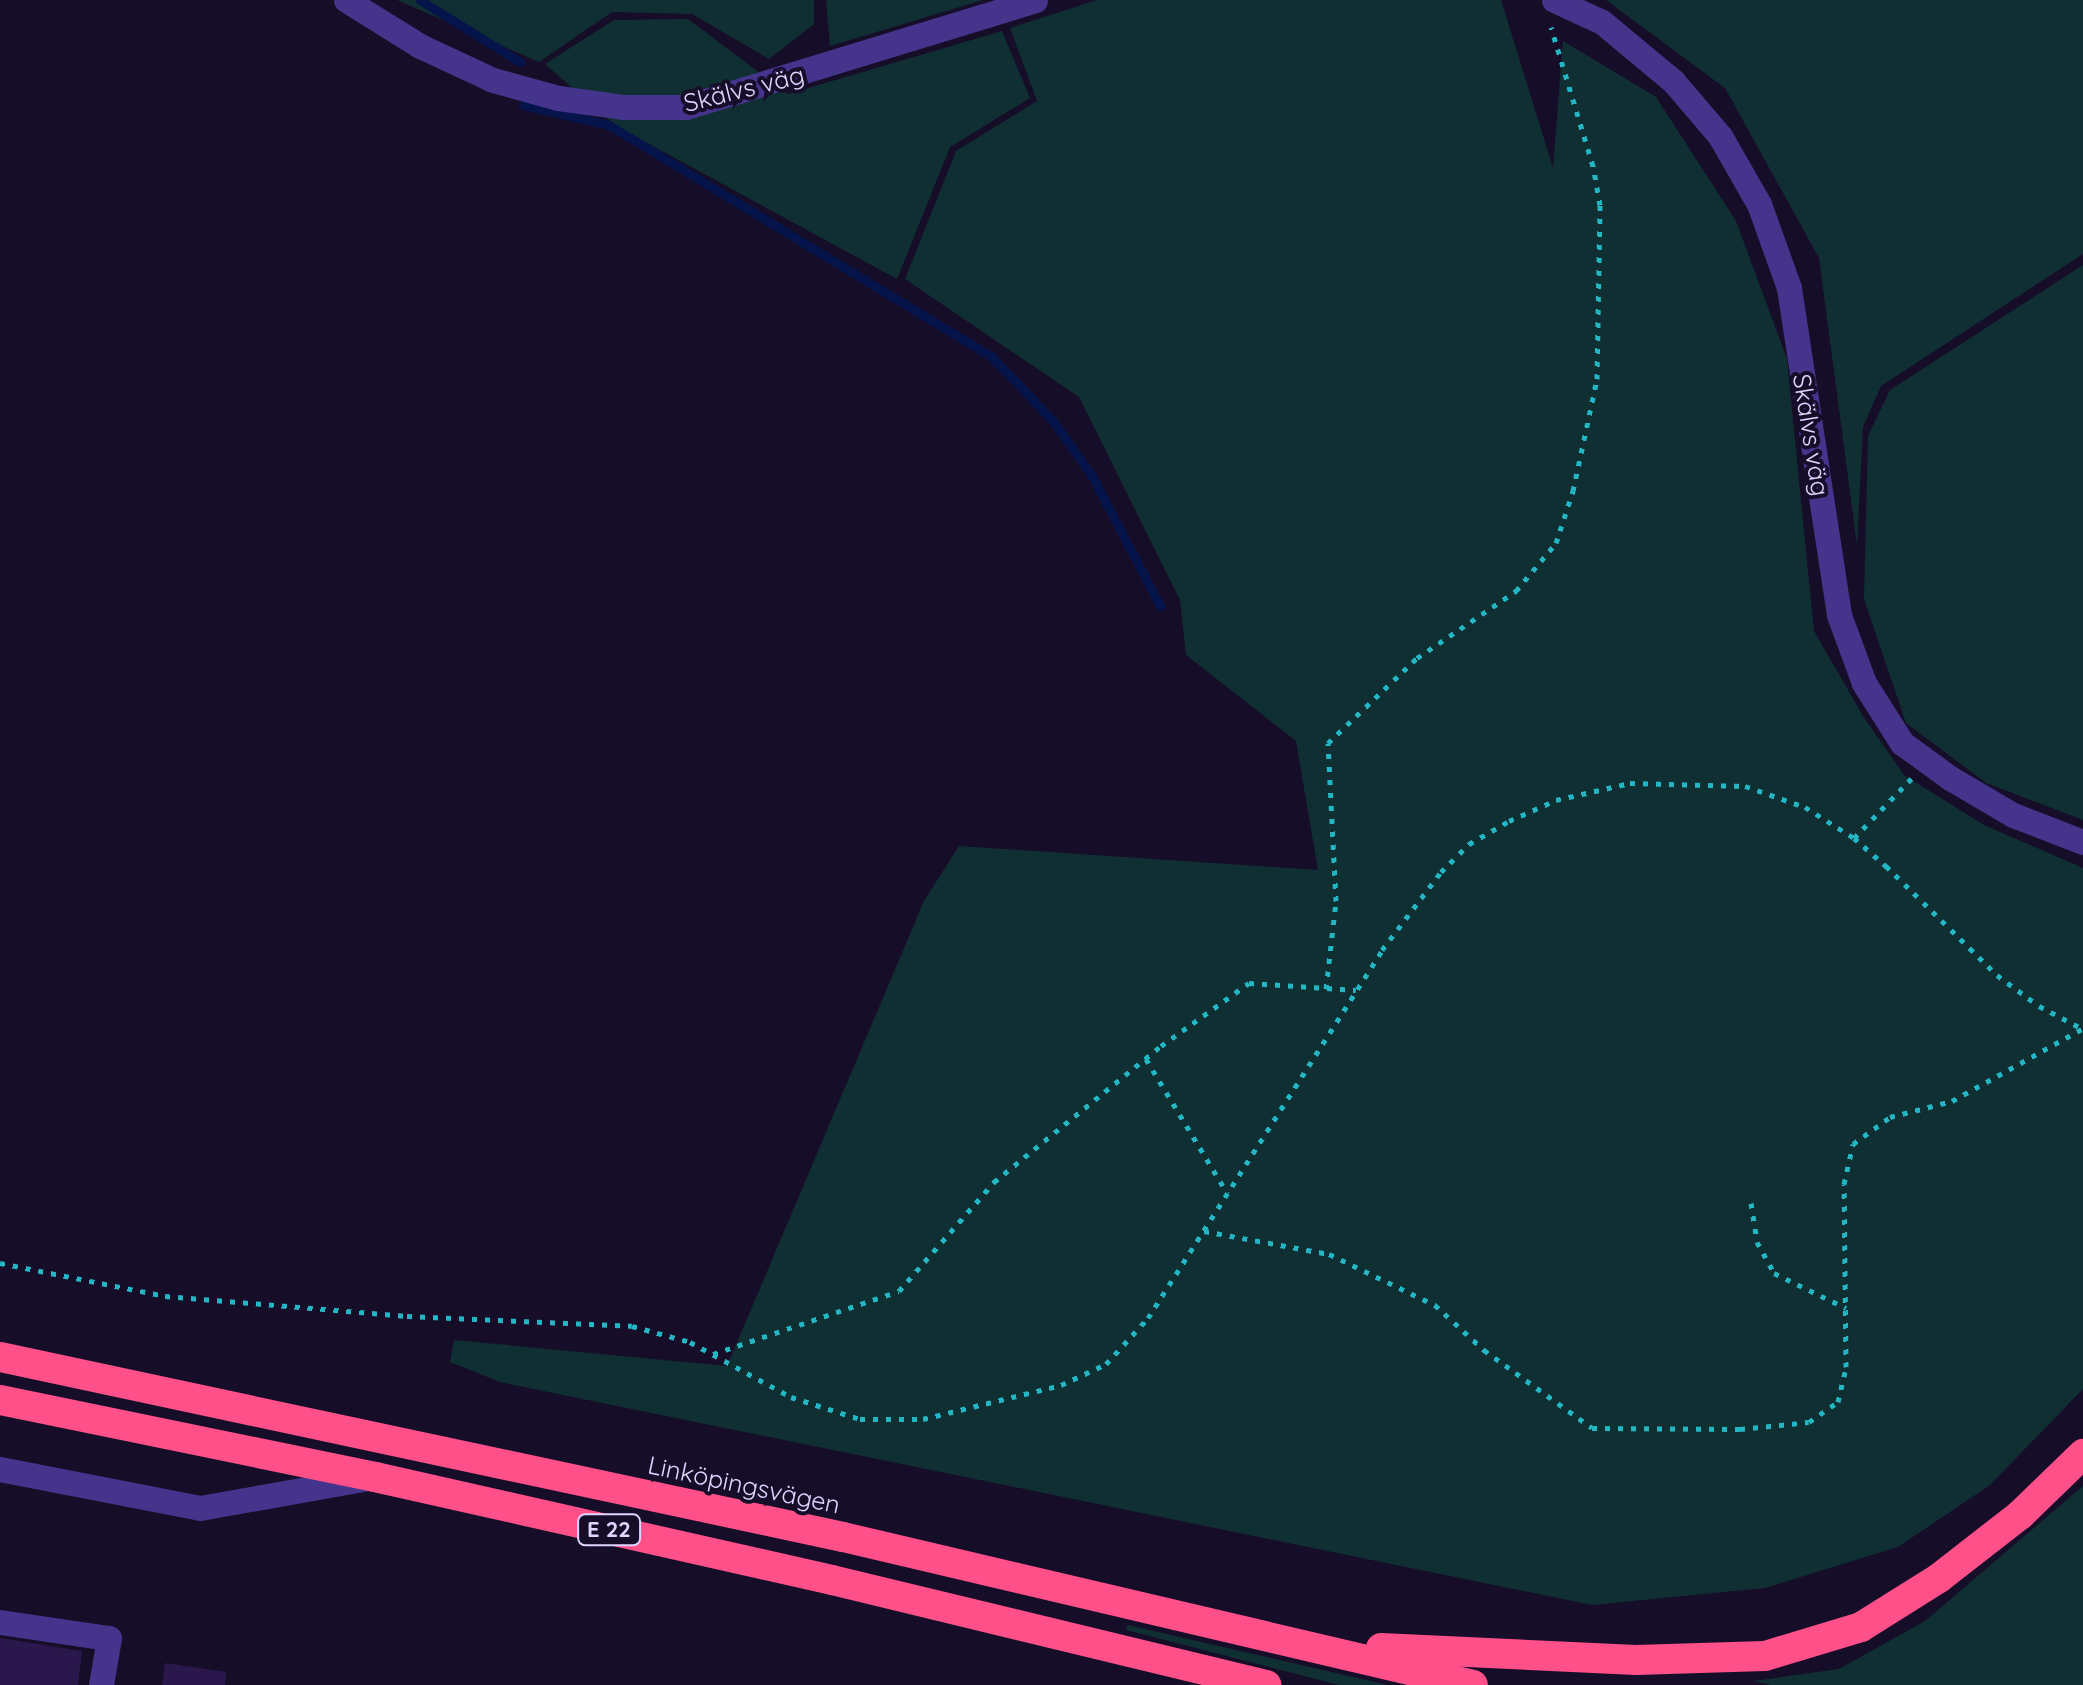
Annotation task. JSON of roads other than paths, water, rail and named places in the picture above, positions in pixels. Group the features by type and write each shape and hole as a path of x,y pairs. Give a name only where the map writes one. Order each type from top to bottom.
{"highway":[{"name":"Linköpingsvägen","path":"0,1358 823,1532 1473,1685"},
{"name":"E 22","path":"0,1400 374,1477 832,1580 1266,1685"},
{"path":"1306,1644 1618,1660 1764,1656 1861,1626 1940,1578 2020,1514 2083,1454"}],"street":[{"name":"Skälvs väg","path":"346,0 420,46 493,80 558,98 686,107 789,79 1035,0"},
{"name":"Skälvs väg","path":"1554,0 1602,22 1672,81 1720,136 1759,204 1788,288 1840,615 1864,683 1902,742 1928,762 2013,815 2083,842"},
{"path":"0,1469 200,1508 374,1477"},
{"path":"0,1622 108,1638 100,1685"}],"waterway":[{"path":"420,0 520,62"},
{"path":"523,105 609,125 993,358 1053,421 1092,476 1160,606"}]}
